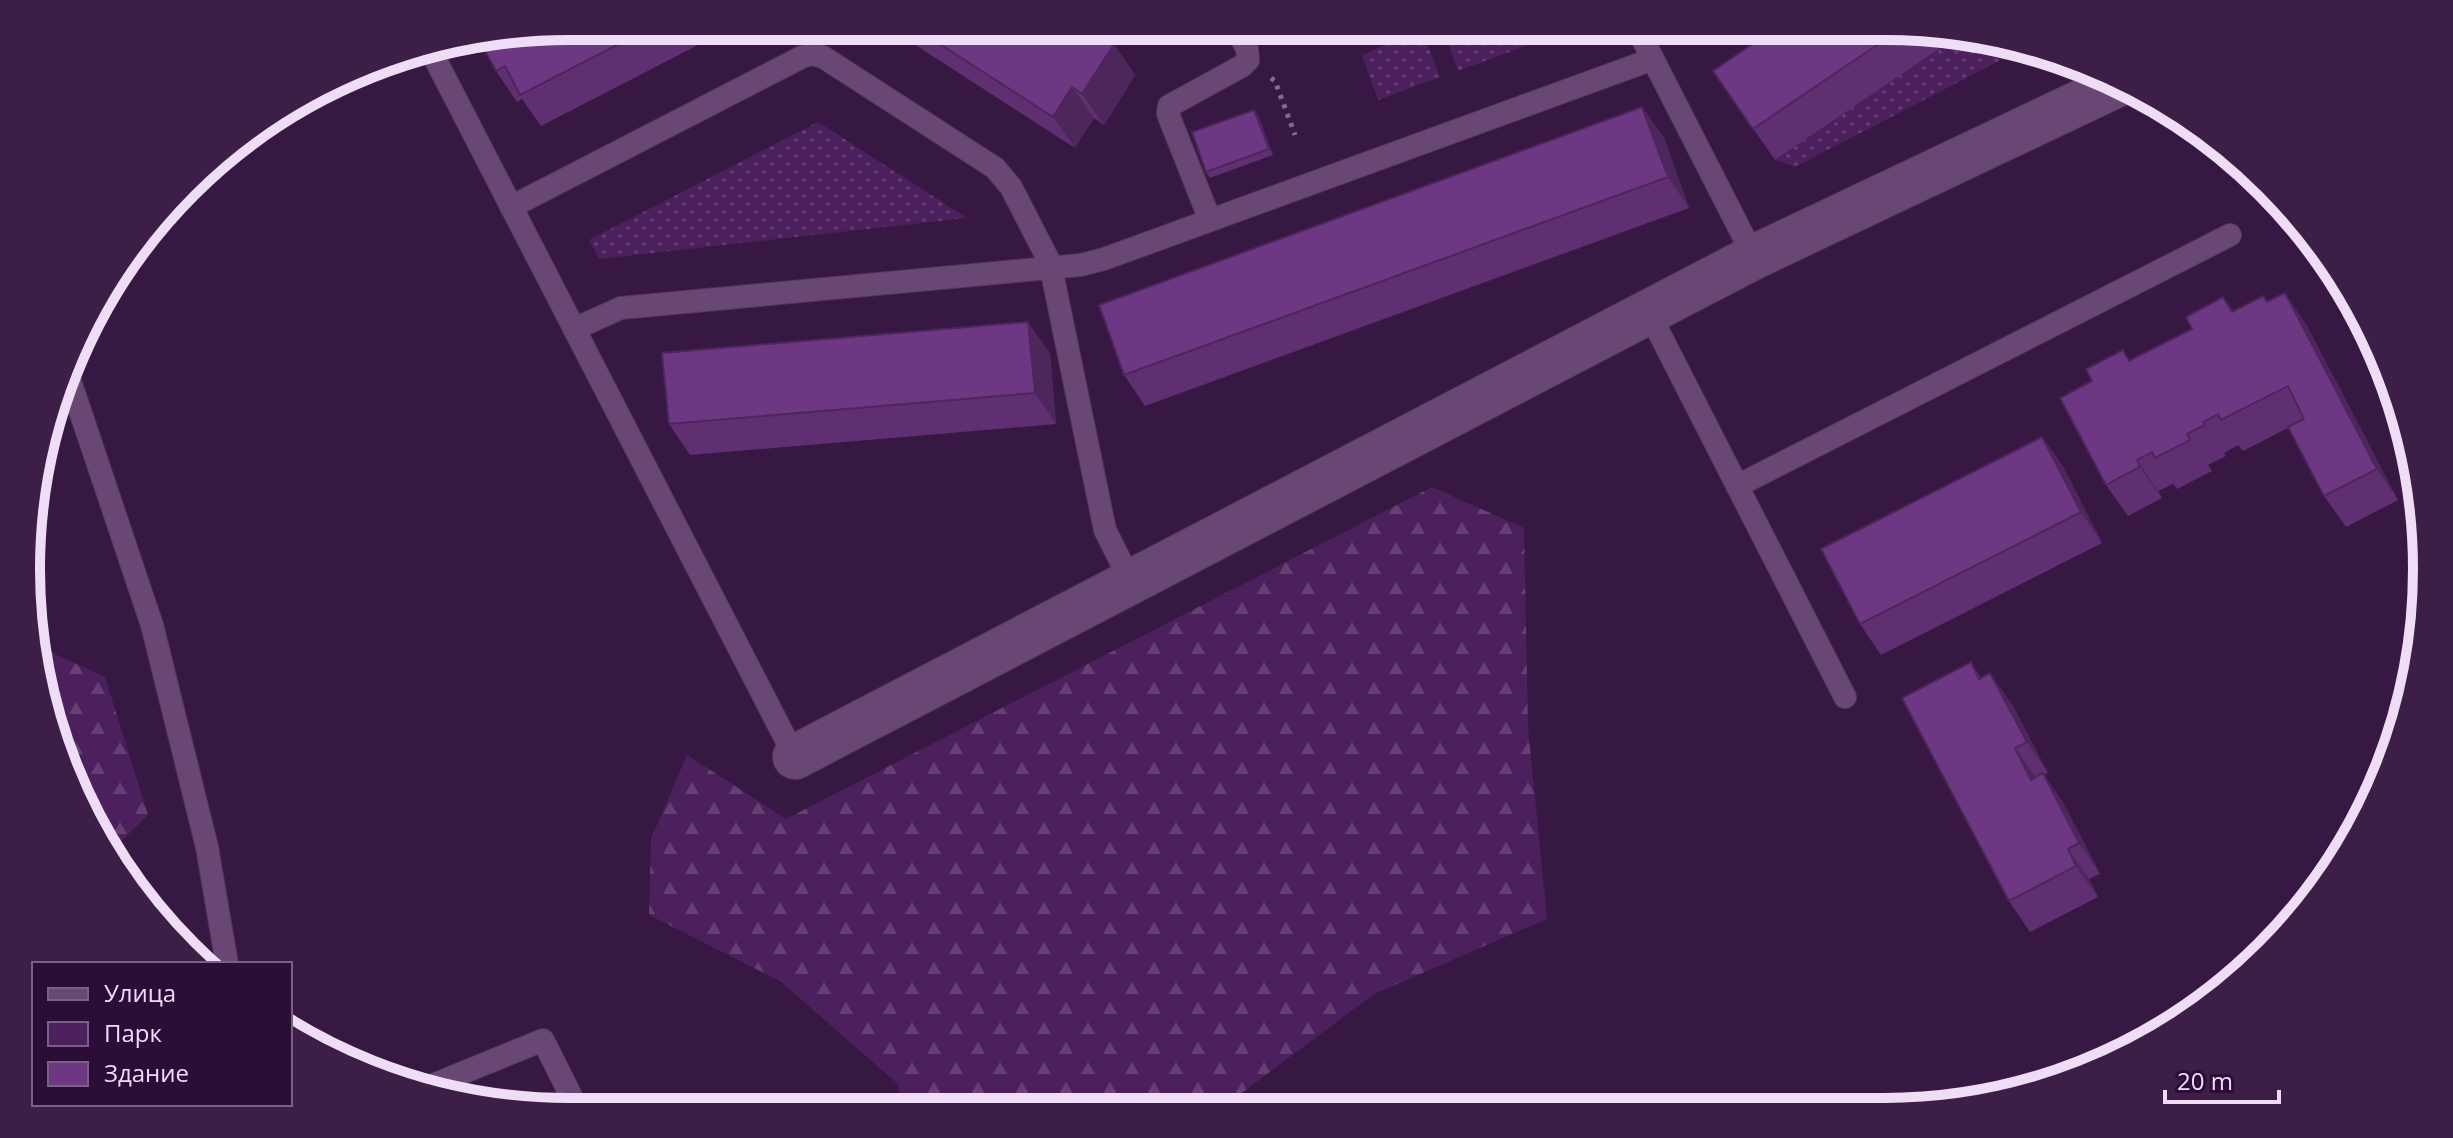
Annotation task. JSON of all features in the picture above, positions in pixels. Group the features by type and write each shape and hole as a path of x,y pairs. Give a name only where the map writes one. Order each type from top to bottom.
{"street":[{"path":"795,757 1754,257 2107,90"}],"lane":[{"path":"1210,220 1168,114 1169,106 1242,66 1248,60 1242,40"},
{"path":"1644,40 1754,257"},
{"path":"511,207 802,57 812,54 823,57 1004,175 1052,269 1105,530 1131,582"},
{"path":"434,57 795,757"},
{"path":"574,329 621,308 1052,269 1104,259 1653,59"},
{"path":"1737,486 2230,235"},
{"path":"1648,311 1845,697"},
{"path":"72,388 152,625 207,847 227,962"},
{"path":"440,1082 543,1040 572,1098"}],"path":[{"path":"1248,60 1275,81 1295,135"}],"green space":[{"path":"1393,40 1426,40 1440,77 1378,100 1362,56"},
{"path":"1447,40 1541,40 1458,71"},
{"path":"1946,44 2010,55 1795,167 1775,160"},
{"path":"818,122 967,218 599,259 589,240"},
{"path":"1432,487 1524,528 1528,728 1547,919 1374,994 1235,1098 901,1098 898,1084 780,981 649,915 651,839 687,755 786,819"},
{"path":"47,650 105,677 148,815 118,845 95,803 68,739"}],"building":[{"path":"627,40 520,95 505,66 496,71 483,47 534,41"},
{"path":"934,40 1108,40 1114,44 1082,94 1072,87 1053,117"},
{"path":"1758,40 1884,40 1753,129 1713,71"},
{"path":"1642,107 1668,177 1124,375 1099,305"},
{"path":"1254,110 1269,149 1206,172 1192,132"},
{"path":"2285,293 2377,469 2324,496 2288,427 2304,419 2288,386 2221,420 2218,414 2203,422 2205,425 2187,434 2190,440 2155,458 2152,452 2137,460 2140,467 2106,485 2060,398 2092,381 2086,369 2123,350 2129,361 2192,329 2186,317 2223,297 2232,312 2263,296 2267,302"},
{"path":"1028,322 1035,393 669,424 662,353"},
{"path":"2042,437 2081,512 1860,624 1821,549"},
{"path":"1971,662 1979,679 1990,673 2027,742 2015,748 2031,780 2043,773 2079,843 2068,849 2076,866 2009,901 1902,698"}]}
